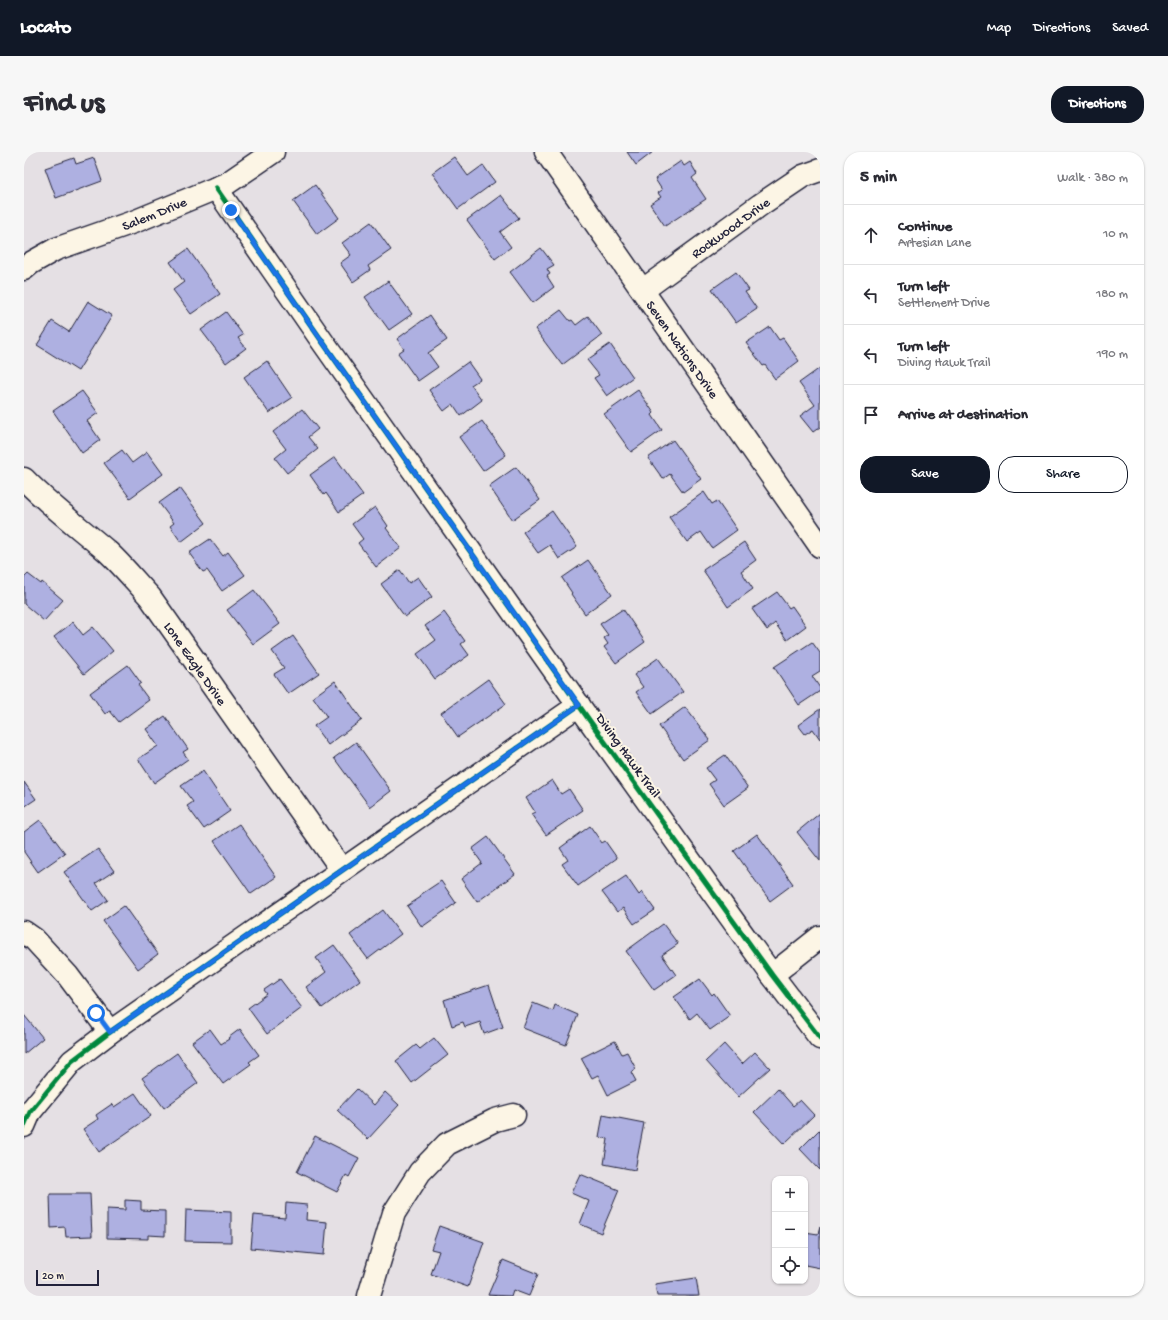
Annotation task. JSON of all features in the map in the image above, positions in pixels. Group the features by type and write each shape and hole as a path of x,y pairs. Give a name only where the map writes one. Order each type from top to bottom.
{"street":[{"name":"Salem Drive","path":"26,262 56,249 136,221 226,184 273,152"},
{"name":"Seven Nations Drive","path":"546,152 820,546"},
{"name":"Rockwood Drive","path":"643,290 760,205 803,176 820,170"},
{"name":"Diving Hawk Trail","path":"216,188 579,705 772,975 820,1038"},
{"name":"Lone Eagle Drive","path":"24,479 41,496 108,553 130,574 150,597 342,870"},
{"path":"24,1126 30,1112 72,1061 110,1032 579,705"},
{"path":"24,932 34,939 68,976 110,1032"},
{"path":"772,975 820,937"},
{"path":"369,1296 394,1213 420,1172 447,1144 495,1120 514,1115"}],"building":[{"path":"627,152 653,152 636,165"},
{"path":"454,157 468,176 483,165 495,182 458,209 432,173"},
{"path":"74,158 76,164 94,158 102,181 56,198 45,168"},
{"path":"681,161 684,166 690,162 697,174 692,178 706,199 665,226 650,204 661,197 658,193 662,190 655,179"},
{"path":"315,185 339,218 317,234 293,201"},
{"path":"501,195 519,218 500,232 511,247 495,259 467,220"},
{"path":"371,222 391,250 368,266 370,270 353,282 340,263 351,255 342,243"},
{"path":"541,248 554,265 547,269 550,274 547,276 554,287 533,303 510,272"},
{"path":"188,249 220,294 191,314 173,290 184,282 170,262"},
{"path":"736,272 749,290 745,292 757,309 736,323 712,289"},
{"path":"388,281 412,314 389,330 365,297"},
{"path":"88,301 112,316 78,371 37,345 52,321 69,332"},
{"path":"561,310 570,321 572,320 576,325 588,316 602,335 562,365 535,329"},
{"path":"226,312 243,335 238,338 246,348 226,363 201,330"},
{"path":"430,315 447,340 428,353 438,367 418,381 398,353 404,349 397,339"},
{"path":"770,327 779,340 783,338 799,361 775,379 746,343"},
{"path":"610,344 633,377 607,396 594,378 599,375 587,360"},
{"path":"267,361 292,398 269,413 244,377"},
{"path":"468,362 480,379 471,385 482,400 461,416 453,404 444,411 429,390"},
{"path":"820,368 820,427 813,432 800,416 815,405 799,383"},
{"path":"638,390 654,413 652,415 662,430 631,452 604,414"},
{"path":"82,391 98,413 87,421 100,440 82,453 53,411"},
{"path":"302,409 318,429 308,437 318,449 287,473 275,458 286,449 273,432"},
{"path":"482,421 506,455 483,471 459,437"},
{"path":"673,440 701,479 683,492 670,474 663,479 648,458"},
{"path":"122,450 132,463 147,452 163,474 130,498 104,463"},
{"path":"335,457 363,495 339,512 326,493 324,495 310,475"},
{"path":"516,467 540,500 512,520 489,486"},
{"path":"180,488 206,523 181,542 170,526 174,523 159,503"},
{"path":"704,492 712,504 717,501 737,530 712,548 701,532 687,542 669,517"},
{"path":"375,507 388,526 386,528 401,548 376,567 358,543 363,539 352,524"},
{"path":"552,511 577,547 559,559 550,545 538,553 523,532"},
{"path":"210,539 223,556 228,552 245,575 222,591 207,570 203,572 189,553"},
{"path":"744,542 756,560 741,571 753,589 728,607 703,570"},
{"path":"588,560 612,594 585,614 562,578"},
{"path":"400,570 409,583 418,577 432,597 405,617 381,584"},
{"path":"28,574 41,584 42,582 63,600 44,621 24,604 24,578"},
{"path":"254,590 280,624 253,644 227,610"},
{"path":"777,592 789,608 792,606 806,626 787,640 775,623 767,630 752,609"},
{"path":"623,609 645,642 616,663 604,647 608,644 604,638 608,635 600,624"},
{"path":"444,612 465,641 461,644 469,655 435,679 417,654 436,640 425,626"},
{"path":"73,622 83,635 93,627 113,651 84,674 54,637"},
{"path":"293,636 319,673 288,694 274,674 284,668 272,651"},
{"path":"812,642 820,653 820,671 812,676 820,688 820,691 799,705 774,667"},
{"path":"658,658 683,692 652,714 636,692 643,687 634,675"},
{"path":"128,665 141,683 138,685 149,700 119,722 110,711 105,714 90,693"},
{"path":"488,679 506,704 458,737 441,713"},
{"path":"335,681 362,720 328,745 314,726 327,717 313,697"},
{"path":"685,707 710,740 683,759 659,726"},
{"path":"820,709 820,739 813,729 805,734 798,725"},
{"path":"165,716 188,749 183,752 188,759 154,783 138,759 158,746 146,729"},
{"path":"356,742 391,791 370,807 334,758"},
{"path":"725,755 748,788 724,805 709,784 715,780 706,768"},
{"path":"203,771 230,811 204,829 187,806 193,802 181,786"},
{"path":"552,780 561,794 569,789 583,810 546,835 531,814 535,812 526,798"},
{"path":"24,782 36,799 24,807"},
{"path":"820,813 820,861 797,832"},
{"path":"40,820 65,853 38,872 24,852 24,832"},
{"path":"239,824 276,877 251,894 214,841"},
{"path":"590,826 602,843 605,841 617,858 578,886 562,864 568,860 560,848"},
{"path":"757,834 793,884 770,901 734,851"},
{"path":"488,837 515,874 477,902 461,879 482,863 472,849"},
{"path":"98,849 114,871 96,883 108,900 92,911 64,872"},
{"path":"626,876 639,895 642,892 655,910 634,924 623,908 617,912 602,892"},
{"path":"441,881 456,903 422,927 407,906"},
{"path":"124,906 158,954 138,969 103,921"},
{"path":"383,910 401,934 368,959 350,935"},
{"path":"663,924 678,944 662,955 676,975 654,990 626,951"},
{"path":"334,945 360,980 322,1008 306,987 326,972 316,958"},
{"path":"280,979 302,1008 267,1034 248,1008 267,994 264,990"},
{"path":"700,979 712,995 714,993 730,1016 710,1030 697,1013 690,1019 674,997"},
{"path":"489,985 503,1027 484,1034 480,1022 465,1027 463,1022 452,1026 444,1000"},
{"path":"533,1003 553,1011 555,1005 578,1015 566,1045 523,1028"},
{"path":"24,1015 43,1038 24,1054"},
{"path":"210,1029 221,1044 240,1029 259,1055 249,1062 251,1064 223,1084 192,1042"},
{"path":"434,1038 448,1055 412,1083 396,1061 416,1045 420,1049"},
{"path":"615,1041 622,1054 627,1052 636,1069 631,1072 636,1081 608,1095 598,1075 592,1078 581,1058"},
{"path":"724,1044 742,1064 755,1052 770,1068 738,1097 706,1061"},
{"path":"177,1053 198,1083 164,1108 142,1078"},
{"path":"357,1089 374,1105 385,1092 399,1105 368,1139 337,1110"},
{"path":"778,1089 793,1106 800,1100 814,1115 784,1144 754,1112"},
{"path":"135,1093 151,1116 99,1152 83,1129 98,1119 96,1115 112,1104 114,1107"},
{"path":"603,1115 644,1123 635,1170 604,1164 608,1139 599,1137"},
{"path":"819,1130 820,1131 820,1170 800,1149"},
{"path":"315,1136 359,1158 349,1177 346,1175 337,1192 297,1172"},
{"path":"580,1174 619,1190 601,1233 580,1224 589,1201 571,1193"},
{"path":"50,1194 90,1194 92,1236 66,1237 65,1227 51,1228"},
{"path":"125,1200 141,1201 141,1210 165,1211 165,1236 148,1235 148,1239 107,1238 107,1209 125,1210"},
{"path":"286,1203 307,1205 306,1220 327,1222 324,1255 251,1248 254,1215 285,1218"},
{"path":"186,1210 231,1212 231,1242 185,1241"},
{"path":"439,1226 484,1242 468,1287 431,1274 439,1251 431,1249"},
{"path":"820,1227 820,1268 808,1266 808,1232 818,1234"},
{"path":"503,1260 538,1274 529,1296 513,1290 511,1296 488,1295"},
{"path":"696,1278 699,1296 657,1296 655,1284"}],"cycle path":[{"path":"216,188 592,724 772,975 820,1038"},
{"path":"24,1126 30,1112 72,1061 110,1032 579,705"}],"route":[{"path":"96,1013 110,1032 579,705 231,210"}]}
